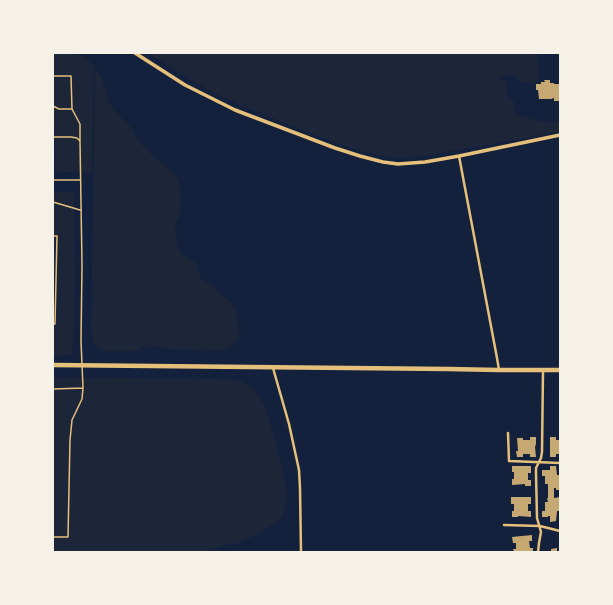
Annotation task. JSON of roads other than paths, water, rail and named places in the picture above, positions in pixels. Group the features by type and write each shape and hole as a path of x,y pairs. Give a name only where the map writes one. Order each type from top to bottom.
{"main road":[{"path":"53,365 560,370"}],"street":[{"path":"135,53 185,85 235,110 347,152 383,162 398,164 425,162 560,135"},
{"path":"459,156 499,370"},
{"path":"273,368 299,470 302,552"},
{"path":"538,552 541,534 537,518 536,468 542,452 543,370"},
{"path":"508,433 509,460 560,463"},
{"path":"504,525 540,526 560,531"}],"lane":[{"path":"53,76 71,76 72,109 80,124 82,265 81,341 83,388 82,399 72,420 70,440 68,537 53,537"},
{"path":"53,106 59,109 72,109"},
{"path":"53,137 71,137 77,138 80,141"},
{"path":"53,180 80,180"},
{"path":"53,202 81,210"},
{"path":"53,236 57,236 55,324 53,324"},
{"path":"53,388 83,388"}]}
